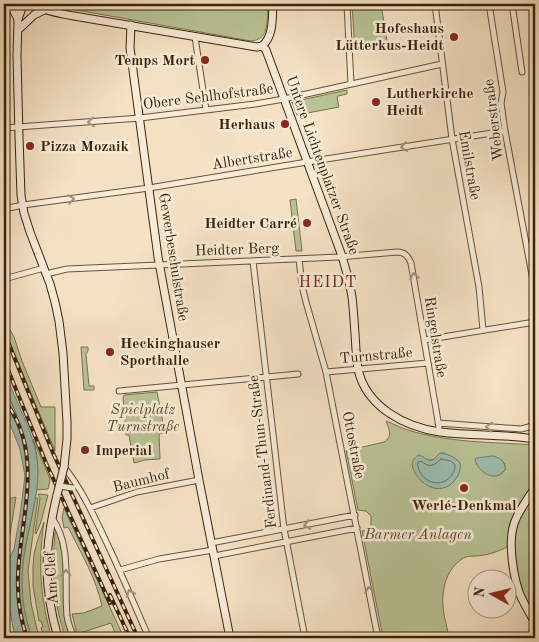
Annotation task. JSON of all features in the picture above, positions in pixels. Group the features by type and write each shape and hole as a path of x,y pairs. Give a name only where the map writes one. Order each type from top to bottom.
{"main road":[{"path":"10,4 18,18"},
{"name":"Am Clef","path":"21,4 18,18 18,127 23,205 30,232 55,302 62,345 67,431 66,455 48,536 46,570 50,605 58,638"},
{"path":"34,4 38,7 46,6 55,13 256,47 266,43 271,33 273,4"},
{"path":"18,30 46,6"},
{"name":"Gewerbeschulstraße","path":"131,25 130,48 159,264 198,480 230,638"},
{"name":"Untere Lichtenplatzer Straße","path":"262,46 266,50 342,256 351,291 358,369 368,394 382,408 407,422 438,432 535,439"},
{"path":"535,487 517,517 512,542 513,565 519,592 535,623"},
{"path":"4,629 6,638"}],"street":[{"path":"347,4 352,84"},
{"name":"Emilstraße","path":"435,4 452,140 480,287 483,330"},
{"name":"Weberstraße","path":"489,4 503,92 501,103 504,132 535,291"},
{"path":"512,4 522,72"},
{"path":"195,36 206,110"},
{"name":"Obere Sehlhofstraße","path":"4,128 140,118 255,104 442,64"},
{"name":"Albertstraße","path":"4,209 504,132"},
{"name":"Heidter Berg","path":"4,278 67,269 299,259 400,252"},
{"name":"Ringelstraße","path":"400,252 407,255 411,263 438,432"},
{"name":"Ottostraße","path":"299,259 302,286 326,372 378,638"},
{"name":"Ferdinand-Thun-Straße","path":"253,261 284,529 305,638"},
{"path":"424,340 535,322"},
{"name":"Turnstraße","path":"326,372 428,363"},
{"path":"119,391 298,374"},
{"path":"438,423 521,429 529,427 535,422"},
{"path":"64,468 77,483 90,508 120,570 149,638"},
{"name":"Baumhof","path":"90,508 137,492 198,480"},
{"path":"59,486 73,488 83,495"},
{"path":"213,550 284,529 355,515"},
{"name":"Am Clef","path":"52,517 59,529 65,554 68,616 74,638"},
{"path":"120,570 159,559 213,550 286,542 357,528"}],"green space":[{"path":"56,4 268,4 264,33 262,37 251,41 65,8"},
{"path":"381,4 388,47 377,50 355,51 352,5"},
{"path":"347,90 347,94 337,98 339,107 297,115 292,102"},
{"path":"296,199 302,251 296,251 290,200"},
{"path":"4,319 14,337 41,407 55,407 55,451 4,328"},
{"path":"81,347 88,347 86,354 89,386 94,386 94,390 84,390"},
{"name":"Spielplatz Turnstraße","path":"157,392 165,433 159,434 160,459 134,463 129,435 126,435 123,397 124,395"},
{"name":"Barmer Anlagen","path":"386,421 405,429 455,440 535,445 535,616 524,596 518,577 514,544 491,553 465,557 450,572 444,588 443,606 447,629 451,638 383,638 362,531 371,525 371,516 366,511 358,510 346,451 387,440 389,438 389,430","holes":["443,453 453,457 458,475 452,483 443,488 431,487 421,480 412,464 433,460","502,460 505,470 498,475 486,473 476,463"]},
{"path":"33,439 50,479 48,489 36,490 38,477"},
{"path":"38,494 48,495 36,534 40,498"},
{"path":"16,497 6,559 6,595 4,596 4,500"},
{"path":"35,498 38,498 28,571 31,603 39,638 32,638 24,610 21,587 23,561"},
{"path":"64,508 124,638 117,638 111,623 77,634 72,614 84,613 102,606 88,566 68,527 64,528 62,518"},
{"path":"44,522 41,581 52,638 45,638 41,628 43,627 41,621 39,621 33,586 34,554"},
{"path":"56,532 58,533 63,558 65,616 71,638 66,638 58,612 54,586"}],"water":[{"path":"4,379 10,385 28,427 37,461 38,482 24,555 22,577 24,607 32,638 15,638 9,605 8,569 10,557 14,549 25,476 20,449 4,412"},
{"path":"440,453 456,459 460,463 460,468 454,481 446,487 437,488 428,486 421,480 415,474 413,466 414,460 419,455 427,460 433,460"},
{"path":"498,457 505,465 505,470 497,476 488,475 480,469 475,460 476,458"}],"railway":[{"path":"4,332 53,453 138,638"},
{"path":"4,360 46,463 110,603"},
{"path":"4,400 16,420 24,440 27,462 28,484 18,582 21,614 27,638"},
{"path":"110,595 130,638"}],"place":[{"name":"Hofeshaus Lütterkus-Heidt","path":"454,37"},
{"name":"Temps Mort","path":"205,60"},
{"name":"Lutherkirche Heidt","path":"376,102"},
{"name":"Herhaus","path":"285,124"},
{"name":"Pizza Mozaik","path":"30,146"},
{"name":"Heidter Carré","path":"307,223"},
{"name":"Heckinghauser Sporthalle","path":"110,352"},
{"name":"Imperial","path":"85,450"},
{"name":"Werlé-Denkmal","path":"464,488"}],"district":[{"name":"HEIDT","path":"328,281"}]}
